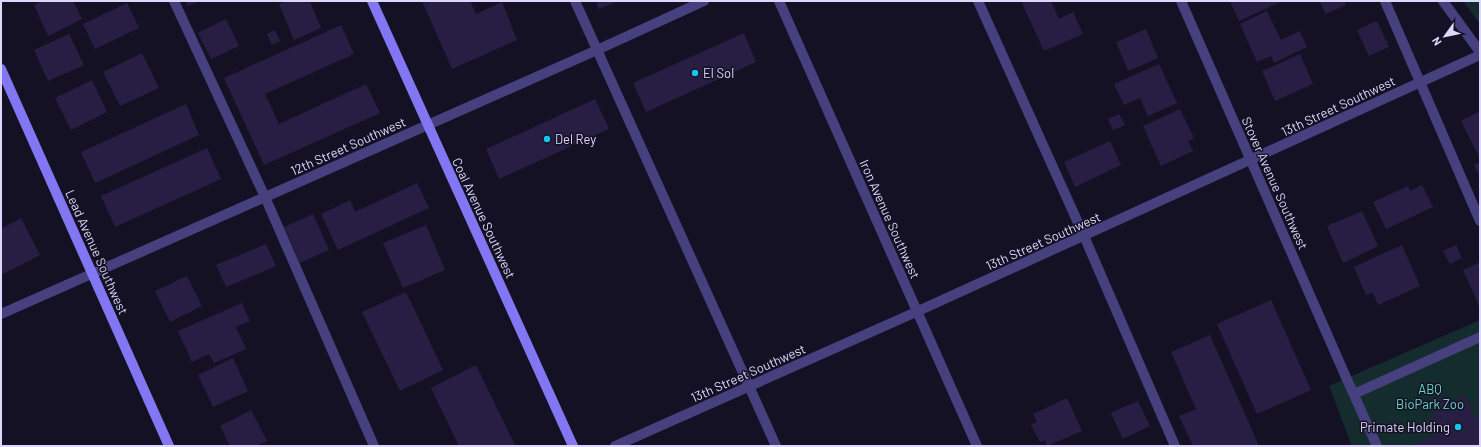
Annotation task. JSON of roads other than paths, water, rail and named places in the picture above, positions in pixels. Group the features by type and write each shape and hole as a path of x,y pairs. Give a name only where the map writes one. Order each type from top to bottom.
{"street":[{"path":"174,1 265,197 374,446"},
{"name":"Coal Avenue Southwest","path":"372,1 427,126 574,446"},
{"path":"575,1 776,446"},
{"name":"12th Street Southwest","path":"1,314 427,126 704,1"},
{"name":"Iron Avenue Southwest","path":"780,1 916,312 977,446"},
{"path":"978,1 1084,236 1175,446"},
{"name":"Stover Avenue Southwest","path":"1181,1 1377,446"},
{"path":"1385,1 1480,221"},
{"path":"1443,1 1480,53"},
{"name":"13th Street Southwest","path":"615,446 1084,236 1480,53"},
{"name":"Lead Avenue Southwest","path":"1,69 169,446"},
{"path":"1354,394 1480,338"}],"place":[{"name":"El Sol","path":"695,73"},
{"name":"Del Rey","path":"547,139"},
{"name":"Primate Holding","path":"1458,427"}],"park label":[{"name":"ABQ BioPark Zoo","path":"1430,396"}]}
